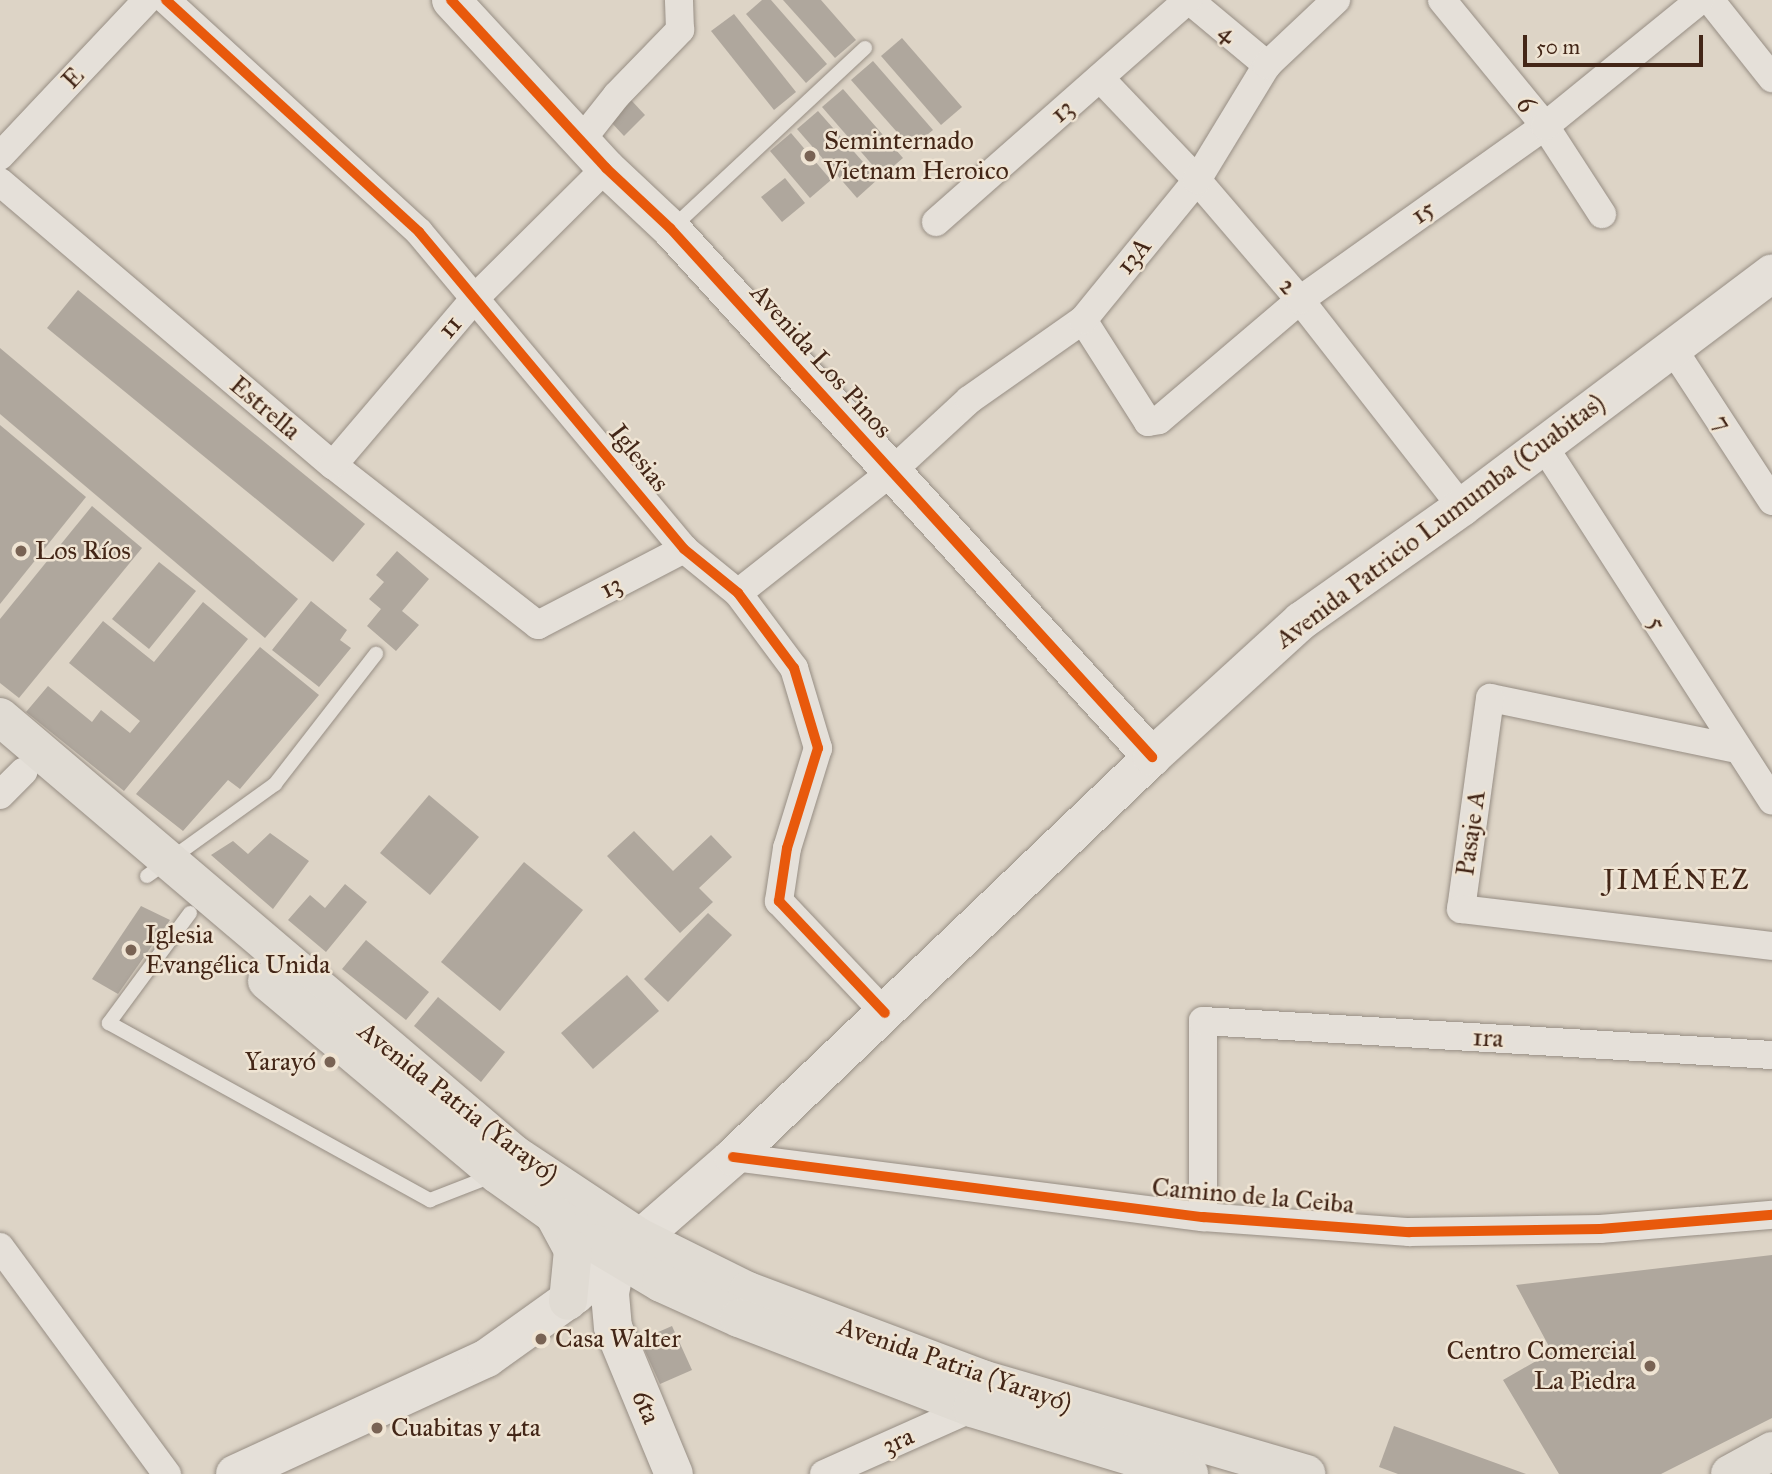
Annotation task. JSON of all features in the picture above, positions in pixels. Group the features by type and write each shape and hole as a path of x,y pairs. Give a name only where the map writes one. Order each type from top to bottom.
{"main road":[{"name":"Avenida Los Pinos","path":"452,0 583,138 606,168 670,229 1152,757"},
{"name":"Avenida Patricio Lumumba (Cuabitas)","path":"235,1474 278,1466 487,1358 568,1301 733,1157 1152,757 1301,621 1462,507 1671,346 1772,273"},
{"name":"Avenida Patria (Yarayó)","path":"0,717 157,869 505,1164 552,1211 628,1247 982,1379 1306,1474"},
{"name":"Avenida Patria (Yarayó)","path":"8,773 157,869 190,913 350,1054 505,1164 739,1318 972,1408 1189,1474"},
{"path":"552,1211 573,1250 568,1301"},
{"name":"6ta","path":"628,1247 610,1294 613,1327 674,1474"},
{"path":"1732,1469 1772,1451"}],"street":[{"name":"E","path":"0,156 147,0"},
{"name":"Iglesias","path":"166,0 419,232 477,296 684,549 738,593 794,668 818,748 786,848 779,901 885,1013"},
{"path":"583,138 617,95 680,30 679,0"},
{"name":"4","path":"1189,0 1267,65"},
{"name":"13","path":"936,222 1189,0"},
{"name":"13A","path":"891,472 969,400 1083,320 1197,180 1267,65 1336,0"},
{"name":"6","path":"1441,0 1545,126 1602,214"},
{"name":"15","path":"1083,320 1147,422 1160,420 1300,300 1545,126 1700,0"},
{"path":"1710,0 1772,78"},
{"name":"2","path":"1100,78 1197,180 1300,300 1462,507"},
{"name":"11","path":"332,465 477,296 606,168"},
{"name":"Estrella","path":"0,182 332,465 538,625"},
{"name":"7","path":"1671,346 1772,501"},
{"name":"5","path":"1543,445 1772,801"},
{"path":"738,593 891,472"},
{"name":"13","path":"538,625 684,549"},
{"name":"Pasaje A","path":"1737,749 1490,698 1461,909 1772,946"},
{"name":"1ra","path":"1203,1217 1203,1021 1772,1055"},
{"name":"Camino de la Ceiba","path":"733,1157 1203,1217 1409,1232 1600,1229 1772,1215"},
{"path":"0,1247 167,1474"},
{"name":"3ra","path":"824,1474 972,1408"}],"lane":[{"path":"670,229 865,48"},
{"path":"157,869 275,784 376,654"},
{"path":"190,913 109,1023 430,1200 505,1164"}],"building":[{"path":"762,0 771,0 827,64 806,83 746,14"},
{"path":"783,0 821,0 856,40 835,58"},
{"path":"734,14 796,92 774,110 711,31"},
{"path":"902,38 962,107 941,125 881,56"},
{"path":"873,61 933,130 911,148 851,80"},
{"path":"843,89 903,158 882,176 822,107"},
{"path":"631,100 645,115 624,136 610,121"},
{"path":"818,111 878,179 857,198 797,129"},
{"path":"791,133 831,180 810,198 770,151"},
{"path":"785,178 805,203 782,222 761,197"},
{"path":"78,290 365,524 333,562 47,328"},
{"path":"0,348 298,599 265,638 0,414"},
{"name":"Los Ríos","path":"0,425 86,497 0,604"},
{"path":"92,506 142,548 19,698 0,683 0,619"},
{"path":"397,551 429,579 402,611 419,625 396,651 367,626 381,609 369,599 384,582 376,575"},
{"path":"159,562 196,591 149,649 112,619"},
{"path":"311,601 347,630 340,640 351,648 319,687 272,650"},
{"path":"203,602 248,639 124,791 26,712 48,686 92,722 101,710 130,733 140,721 69,663 103,621 154,662"},
{"path":"260,647 319,695 240,789 228,780 183,831 136,794"},
{"path":"429,795 479,837 430,895 380,853"},
{"path":"634,831 673,871 711,835 732,857 699,888 713,902 680,933 607,856"},
{"path":"270,833 309,861 273,909 211,855 233,841 248,854"},
{"path":"524,862 583,910 500,1011 441,962"},
{"path":"345,884 367,902 326,952 288,920 310,895 325,908"},
{"name":"Iglesia Evangélica Unida","path":"141,906 170,920 118,994 92,979"},
{"path":"708,913 732,935 668,1002 644,979"},
{"path":"366,940 429,992 406,1020 342,969"},
{"path":"627,975 659,1011 593,1069 561,1033"},
{"path":"438,997 505,1052 481,1082 414,1026"},
{"name":"Centro Comercial La Piedra","path":"1772,1255 1772,1418 1661,1474 1559,1474 1503,1380 1552,1352 1516,1285"},
{"path":"672,1326 692,1370 660,1384 640,1340"},
{"path":"1394,1426 1526,1474 1398,1474 1379,1467"}],"cycle path":[{"path":"166,0 419,232 684,549 738,593 794,668 818,748 787,848 779,901 885,1013"},
{"path":"451,0 606,168 670,228 1152,757"},
{"path":"733,1157 1203,1217 1409,1232 1600,1229 1772,1215"}],"place":[{"name":"Seminternado Vietnam Heroico","path":"810,156"},
{"name":"Los Ríos","path":"21,551"},
{"name":"Iglesia Evangélica Unida","path":"131,950"},
{"name":"Yarayó","path":"330,1062"},
{"name":"Casa Walter","path":"541,1339"},
{"name":"Centro Comercial La Piedra","path":"1650,1366"},
{"name":"Cuabitas y 4ta","path":"377,1428"}],"district":[{"name":"JIMÉNEZ","path":"1677,880"}]}
